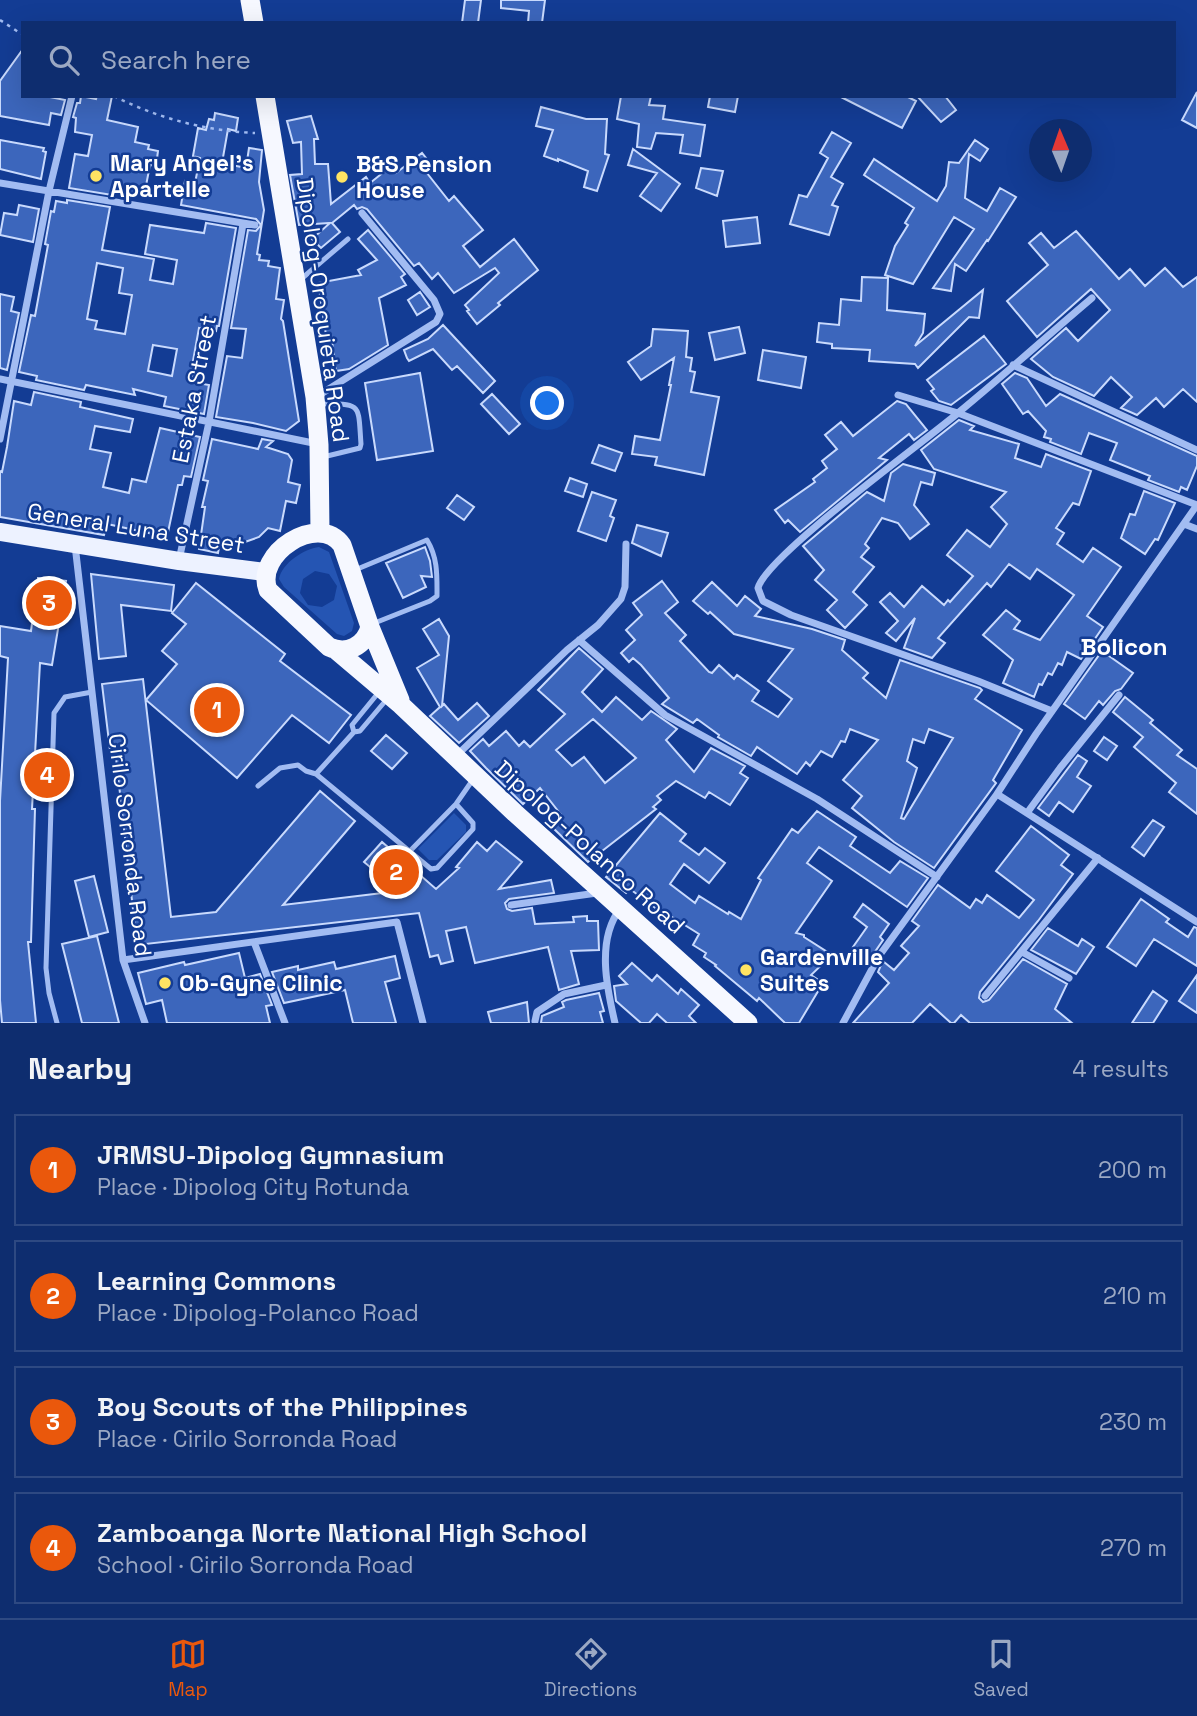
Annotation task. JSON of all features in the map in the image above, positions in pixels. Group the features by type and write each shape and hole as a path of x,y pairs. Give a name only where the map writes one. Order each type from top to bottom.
{"highway":[{"path":"250,0 254,21"},
{"name":"Dipolog-Oroquieta Road","path":"265,98 316,400 320,451 320,532"},
{"path":"265,572 275,555 308,533 320,532 337,537 352,571 391,696"},
{"name":"Dipolog-Polanco Road","path":"265,572 264,581 273,597 328,647 336,650 391,696 601,892 748,1023"},
{"path":"336,650 354,648 363,642 370,626"}],"main road":[{"name":"General Luna Street","path":"0,532 265,572"}],"street":[{"path":"0,439 49,191 72,98"},
{"path":"0,183 255,225"},
{"path":"316,400 439,318 437,305 362,212"},
{"name":"Estaka Street","path":"179,561 209,422 243,224"},
{"path":"1052,711 978,681 790,615 763,601 758,588 765,573 805,535 958,413 1092,298"},
{"path":"1013,366 1197,450"},
{"path":"0,379 209,422 320,451"},
{"path":"843,1023 879,956 997,794 1197,505 958,413 898,394"},
{"path":"1184,524 1197,529"},
{"path":"455,757 482,729 598,625 621,599 625,587 626,544"},
{"name":"Cirilo Sorronda Road","path":"75,545 123,960 145,1023"},
{"path":"579,640 665,715 817,799 937,877"},
{"path":"1027,813 1119,695"},
{"path":"997,794 1197,922"},
{"path":"985,996 1098,858"},
{"path":"511,905 601,892"},
{"path":"615,1023 605,968 611,924 620,909"},
{"path":"123,960 397,922 423,1023"},
{"path":"254,942 285,1023"},
{"path":"1022,952 1069,978"},
{"path":"535,1021 537,1012 564,994 606,985"}],"lane":[{"path":"295,285 348,239"},
{"path":"316,400 355,406 360,433 359,448 320,451"},
{"path":"352,571 426,540 433,551 437,564 437,596 370,626"},
{"path":"57,1023 46,968 54,713 65,697 92,692"},
{"path":"354,732 352,725 391,696"},
{"path":"316,774 391,696"},
{"path":"258,786 280,768 298,765 316,774 428,868 437,868 473,830 473,823 456,804"},
{"path":"410,852 456,804 475,776"}],"path":[{"path":"0,20 21,34"},
{"path":"119,98 155,114 229,132 270,125"}],"shaded area":[{"path":"319,547 329,552 354,623 352,631 344,636 337,634 284,587 279,579 289,562","holes":["315,571 329,574 337,586 334,600 322,607 308,605 300,593 303,579"]},
{"path":"454,813 466,825 466,832 437,860 429,860 418,849"}],"building":[{"path":"465,0 481,0 478,21 462,21"},
{"path":"501,0 545,0 542,21 528,21 529,11 501,8"},
{"path":"21,52 21,98 65,100 61,115 51,113 49,125 0,116 0,81"},
{"path":"1197,92 1197,128 1182,120"},
{"path":"81,98 112,98 107,120 138,127 135,142 149,145 148,149 158,151 156,166 150,165 144,196 118,191 112,195 69,188 75,154 88,156 92,135 75,132 76,118 73,117 77,103 80,103"},
{"path":"621,98 651,98 649,105 665,106 663,119 705,125 700,156 680,153 683,135 656,133 651,149 637,147 639,124 617,119"},
{"path":"710,98 738,98 735,112 708,107"},
{"path":"843,98 910,98 916,101 902,128"},
{"path":"919,98 947,98 956,110 941,122"},
{"path":"541,107 586,119 607,119 605,154 609,155 597,191 584,187 588,171 544,156 553,130 536,126"},
{"path":"215,113 238,118 236,131 228,129 222,163 246,168 249,148 262,150 259,182 264,210 257,254 260,255 259,260 269,261 268,266 280,268 276,299 284,300 281,319 299,421 286,431 216,417 227,356 242,358 246,329 231,328 248,230 256,231 261,225 256,219 181,205 185,181 195,183 200,158 193,156 198,128 206,130 209,119 214,120"},
{"path":"311,116 318,139 314,139 315,164 328,164 331,204 366,177 370,183 390,167 396,173 422,153 430,163 423,168 449,201 454,196 483,230 463,246 480,267 514,239 538,270 477,324 465,305 499,273 495,268 454,293 438,273 432,279 419,263 414,266 367,209 357,209 354,205 332,223 340,232 321,248 312,239 330,223 299,225 290,175 302,174 301,142 293,143 287,121"},
{"path":"832,132 851,143 831,177 843,184 832,205 838,207 829,235 790,224 799,195 807,197 828,158 820,153"},
{"path":"0,140 44,148 43,151 46,152 41,179 0,169"},
{"path":"975,140 988,149 980,161 969,154 965,198 987,211 1000,188 1016,197 988,241 966,271 955,264 951,291 933,288 974,229 954,217 913,284 885,275 895,246 908,225 905,223 914,208 864,175 874,159 937,201 946,186 949,162 959,163"},
{"path":"633,149 680,184 661,211 640,196 657,173 628,165"},
{"path":"701,168 723,171 717,196 696,188"},
{"path":"67,200 110,207 102,250 154,259 150,280 173,284 177,260 145,254 150,225 204,233 206,223 236,228 219,326 216,331 199,328 193,361 196,361 192,382 209,385 204,414 164,406 166,397 133,389 135,395 86,385 84,390 36,380 37,376 19,372 31,315 35,316 48,245 45,244 51,211 54,212 56,201 67,203","holes":["97,263 123,268 119,293 132,295 125,334 95,329 97,321 87,319","153,345 177,349 172,376 148,371"]},
{"path":"19,205 39,209 33,242 0,235 4,213 17,215"},
{"path":"757,217 760,243 726,247 723,221"},
{"path":"368,230 405,274 401,277 406,285 379,298 388,345 349,369 336,371 331,334 326,335 318,283 361,275 358,270 377,260 358,239"},
{"path":"1076,231 1119,279 1130,269 1145,286 1165,268 1183,287 1197,277 1197,402 1183,389 1164,407 1156,398 1137,415 1121,408 1132,397 1111,377 1094,396 1053,377 1031,359 1066,328 1078,341 1110,310 1091,289 1037,337 1007,301 1048,265 1029,243 1041,233 1054,248"},
{"path":"862,277 888,278 887,310 925,314 923,333 915,346 983,290 979,318 969,317 918,368 915,364 869,361 870,350 832,348 832,344 817,342 819,323 839,325 841,299 861,301"},
{"path":"420,292 430,307 417,315 408,300"},
{"path":"0,294 14,297 11,311 19,313 7,370 0,368"},
{"path":"443,325 495,381 483,393 457,366 452,370 433,349 409,361 407,358 404,350 428,339"},
{"path":"739,327 745,353 715,360 709,333"},
{"path":"653,329 688,331 686,357 692,358 690,371 695,372 691,392 719,397 704,475 655,465 657,457 632,454 635,436 660,440 671,385 674,358 641,380 628,362 651,346"},
{"path":"984,336 1006,364 951,405 939,401 927,380"},
{"path":"763,350 806,357 801,388 758,380"},
{"path":"420,373 433,451 377,460 365,383"},
{"path":"1015,373 1027,378 1046,406 1060,394 1197,456 1197,466 1187,490 1181,487 1179,492 1148,480 1150,476 1110,460 1117,443 1089,433 1081,454 1050,442 1051,439 1044,437 1046,431 1028,411 1023,414 1002,384"},
{"path":"34,392 81,402 80,407 133,419 130,432 95,426 90,449 111,453 103,487 129,493 132,479 146,482 160,428 200,437 191,477 184,476 182,485 178,485 167,537 107,524 104,535 0,517 0,471 2,472 14,401 31,405"},
{"path":"492,394 520,424 509,434 481,404"},
{"path":"897,401 906,404 927,430 914,440 909,434 879,458 887,460 800,532 788,520 785,523 775,510 815,482 813,479 827,468 822,461 837,449 825,435 841,422 853,436"},
{"path":"959,420 974,426 970,430 1019,444 1015,458 1041,467 1046,454 1091,471 1079,505 1073,503 1056,528 1064,533 1057,544 1083,562 1093,548 1121,567 1087,616 1103,627 1081,659 1067,652 1062,665 1058,663 1052,675 1048,673 1042,685 1039,684 1034,697 1003,683 1013,660 983,635 1006,610 1020,621 1014,629 1040,640 1074,595 1037,569 1030,579 1009,564 991,587 987,583 938,638 945,643 932,658 904,648 915,618 896,641 886,633 898,621 880,602 890,593 904,607 922,586 944,605 948,600 950,602 973,576 947,555 967,530 990,547 1007,524 991,507 1006,492 934,469 921,450"},
{"path":"212,439 258,449 262,439 273,441 266,447 288,454 292,460 288,482 300,485 296,503 286,501 280,531 268,528 259,537 245,542 220,542 218,553 199,549 205,507 202,507 208,481 203,480"},
{"path":"599,445 622,453 615,471 592,463"},
{"path":"903,464 935,473 932,485 921,482 914,505 929,524 910,539 898,523 882,518 865,544 869,548 861,557 874,567 853,592 867,605 845,628 827,610 837,600 815,580 824,570 803,546 867,492 884,501 891,473"},
{"path":"570,478 587,484 583,497 565,491"},
{"path":"1144,491 1175,503 1158,540 1155,539 1145,554 1121,538 1130,514 1135,515"},
{"path":"592,492 616,500 610,516 614,518 606,541 578,531"},
{"path":"457,495 474,507 464,520 447,508"},
{"path":"637,525 668,533 661,556 632,543"},
{"path":"425,547 432,577 421,576 426,587 403,598 386,563"},
{"path":"91,574 174,585 171,611 121,605 126,656 99,659"},
{"path":"38,578 66,581 52,665 40,663 32,809 35,809 31,942 28,942 36,1023 2,1023 0,801 8,658 0,656 0,626 31,631"},
{"path":"662,581 678,602 665,613 686,635 680,641 709,672 712,673 719,665 734,679 737,675 759,691 752,701 778,717 792,699 768,681 793,649 734,634 710,612 708,614 693,601 712,582 737,606 745,596 761,609 755,616 812,629 845,640 842,650 868,673 863,678 886,698 900,660 980,688 982,690 975,699 1022,730 993,780 996,783 934,868 894,842 852,808 862,796 843,780 878,740 850,729 845,742 841,741 832,757 821,751 810,766 806,762 797,774 757,747 751,756 718,737 719,735 697,719 693,723 662,704 669,698 641,665 633,658 629,662 621,653 635,640 626,630 642,615 633,603","holes":["929,729 953,738 904,819 901,818 917,768 907,761 913,739 924,743"]},
{"path":"196,583 285,654 280,661 351,715 329,743 292,715 237,778 146,700 177,664 162,651 186,624 172,613"},
{"path":"439,619 449,636 442,706 444,704 458,720 477,703 489,716 459,743 430,716 440,707 417,668 439,655 423,629"},
{"path":"579,648 603,669 582,692 602,712 616,697 642,720 651,711 677,729 666,740 694,772 711,748 745,766 740,773 748,778 730,805 709,792 705,798 676,781 657,796 661,800 653,807 656,809 588,862 550,825 562,816 540,788 523,804 470,751 483,739 489,746 506,731 519,746 524,741 530,747 565,714 538,690","holes":["593,719 636,758 605,783 584,757 572,766 556,750"]},
{"path":"1102,651 1133,673 1121,689 1115,691 1103,705 1099,701 1085,719 1064,704"},
{"path":"143,679 171,917 216,912 320,791 355,821 283,905 399,891 364,862 382,842 436,889 459,868 456,867 477,842 487,851 496,841 522,862 499,889 551,880 554,893 509,899 505,903 507,909 512,911 532,908 535,924 574,922 573,917 587,916 587,921 598,921 599,950 571,951 579,984 559,990 548,947 475,963 466,927 446,931 453,961 441,964 438,955 430,957 419,913 137,945 115,749 110,750 102,684"},
{"path":"1125,697 1153,720 1150,723 1182,750 1177,755 1197,769 1197,814 1169,792 1176,783 1134,747 1143,737 1113,712"},
{"path":"386,735 407,753 392,769 371,751"},
{"path":"1104,737 1117,746 1107,760 1094,751"},
{"path":"1078,755 1087,761 1077,777 1091,786 1073,812 1059,802 1049,816 1038,808"},
{"path":"817,811 856,837 850,846 890,873 900,861 928,878 907,907 819,847 807,863 832,881 796,933 804,935 832,955 811,975 823,983 799,1023 785,1023 759,998 757,1001 704,957 706,953 693,945 699,934 667,914 666,916 630,889 626,893 606,877 660,813 686,834 680,841 699,855 705,848 725,863 709,883 684,864 670,884 695,903 699,896 741,919 761,880 758,878 792,829 798,833"},
{"path":"1153,820 1164,827 1144,856 1132,847"},
{"path":"1031,826 1069,855 1061,865 1073,874 980,992 979,998 983,1002 989,1000 1023,959 1067,984 1055,1009 1072,1023 970,1023 961,1015 951,1023 930,1004 912,1023 853,1023 889,983 878,972 881,965 884,962 894,970 909,953 901,946 919,926 912,921 938,885 970,908 976,899 982,903 987,895 1019,918 1034,900 996,871"},
{"path":"94,876 108,932 89,937 75,881"},
{"path":"1141,899 1169,919 1166,922 1188,937 1194,927 1197,928 1197,966 1154,939 1136,966 1107,947"},
{"path":"863,904 889,924 880,937 883,940 870,959 853,947 867,927 854,917"},
{"path":"1048,928 1078,946 1082,939 1094,947 1076,974 1031,950"},
{"path":"97,936 119,1023 82,1023 62,944"},
{"path":"239,953 245,978 260,974 272,1005 266,1006 270,1023 167,1023 162,1000 146,1004 138,973"},
{"path":"395,956 400,978 385,982 396,1023 353,1023 345,990 284,1003 272,972 298,966 298,970 334,962 336,969"},
{"path":"632,963 652,981 657,975 678,994 681,989 699,1005 689,1016 696,1023 667,1023 657,1014 649,1023 641,1023 616,1001 614,986 627,984 619,976"},
{"path":"1197,975 1197,1013 1179,1001"},
{"path":"1153,991 1167,1001 1153,1023 1132,1023"},
{"path":"599,993 604,1011 600,1012 603,1023 541,1023 542,1016 564,1007 562,1002"},
{"path":"527,1002 529,1023 491,1023 488,1012"}],"place":[{"name":"Mary Angel's Apartelle","path":"96,176"},
{"name":"B&S Pension House","path":"342,177"},
{"name":"Boy Scouts of the Philippines","path":"49,603"},
{"name":"JRMSU-Dipolog Gymnasium","path":"217,710"},
{"name":"Zamboanga Norte National High School","path":"47,775"},
{"name":"Learning Commons","path":"396,872"},
{"name":"Gardenville Suites","path":"746,970"},
{"name":"Ob-Gyne Clinic","path":"165,983"}],"district":[{"name":"Bolicon","path":"1124,646"}]}
